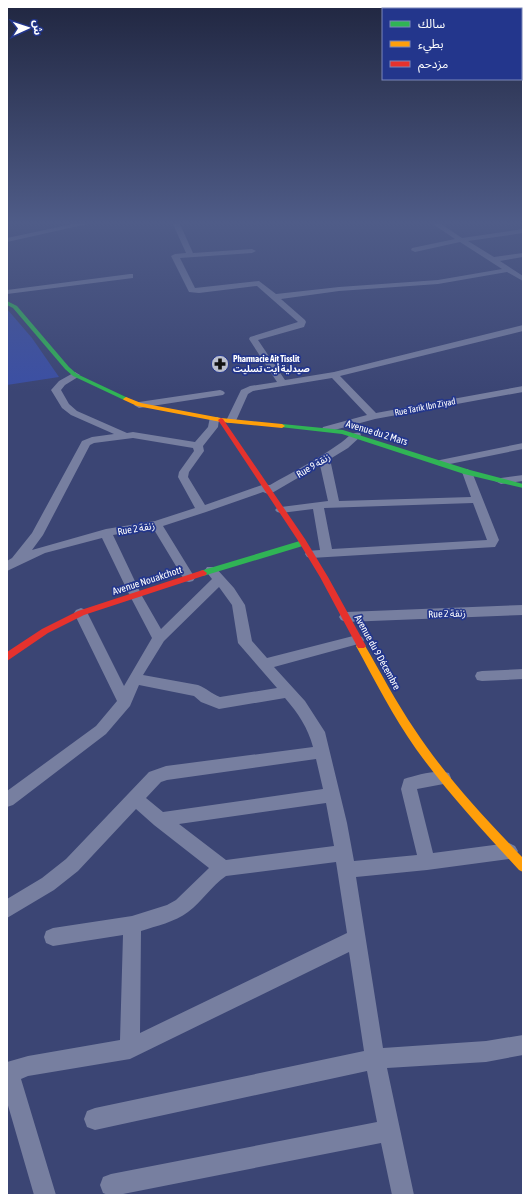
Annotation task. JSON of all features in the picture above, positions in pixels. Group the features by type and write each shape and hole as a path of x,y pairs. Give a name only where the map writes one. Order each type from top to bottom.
{"street":[{"path":"7,292 114,278"},
{"path":"186,278 192,290 199,291 258,283 303,324 253,339 282,383"},
{"path":"275,297 338,289 438,282 461,278"},
{"name":"Avenue du 2 Mars","path":"7,303 14,307 67,368 75,375 139,405 218,420 327,429 356,435 467,472 523,486"},
{"path":"232,436 233,421 247,390 334,375 523,328"},
{"path":"75,375 63,381 58,385 56,390 65,406 74,413 124,435"},
{"path":"334,375 374,416"},
{"name":"Rue Tarik Ibn Ziyad","path":"327,429 374,416 523,389"},
{"path":"139,405 220,393"},
{"path":"202,510 183,477 189,464 199,451 198,446 218,420"},
{"name":"Avenue du 9 Décembre","path":"218,420 232,436 311,554 357,640 407,726 443,778 523,866"},
{"path":"12,564 37,535 86,443 124,435 139,435 198,446"},
{"name":"Rue 9 زنقة","path":"267,489 344,446 356,435"},
{"path":"440,463 523,446"},
{"path":"324,458 334,505"},
{"path":"311,554 492,544 493,540 476,500 467,472"},
{"path":"501,481 523,478"},
{"name":"Rue 2 زنقة","path":"12,564 41,550 106,533 156,524 267,489"},
{"path":"281,510 318,505 476,500"},
{"path":"318,505 328,552"},
{"path":"156,524 189,578"},
{"path":"106,533 136,596 159,638"},
{"name":"Avenue Nouakchott","path":"7,657 45,631 81,613 189,578 215,575 303,543"},
{"path":"7,800 101,730 125,702 134,679 159,638 215,575 229,591 238,605 245,643 309,717 318,732 331,795 339,823 375,1059 403,1195"},
{"name":"Rue 2 زنقة","path":"346,617 523,610"},
{"path":"81,613 125,702"},
{"path":"264,664 357,640"},
{"path":"482,676 523,674"},
{"path":"134,679 198,691 206,698 219,703 287,692"},
{"path":"7,909 48,884 72,865 136,799 155,777 166,772 322,752"},
{"path":"427,862 410,784 443,778"},
{"path":"160,820 331,795"},
{"path":"136,799 160,820 223,868"},
{"path":"53,937 132,925 172,912 182,906 211,876 223,868 345,862 427,862 509,851"},
{"path":"130,1049 132,925"},
{"path":"45,1195 8,1073 36,1065 130,1049 357,938"},
{"path":"95,1119 375,1059 407,1055 460,1054 523,1045"},
{"path":"112,1185 390,1130"}],"shaded area":[{"path":"7,309 32,338 59,377 7,385"}],"traffic: fast":[{"path":"7,303 15,307 67,368 75,375 126,399"},
{"path":"282,426 343,432 467,472 523,486"},
{"path":"203,573 303,543"}],"traffic: slow":[{"path":"126,399 139,405 221,420 282,426"},
{"path":"361,646 396,709 432,762 469,808 523,866"}],"traffic: jam":[{"path":"221,420 301,539 324,577 361,646"},
{"path":"7,657 45,631 81,613 203,573"}],"place":[{"name":"Pharmacie Ait Tisslit صيدلية أيت تسليت","path":"220,364"}]}
